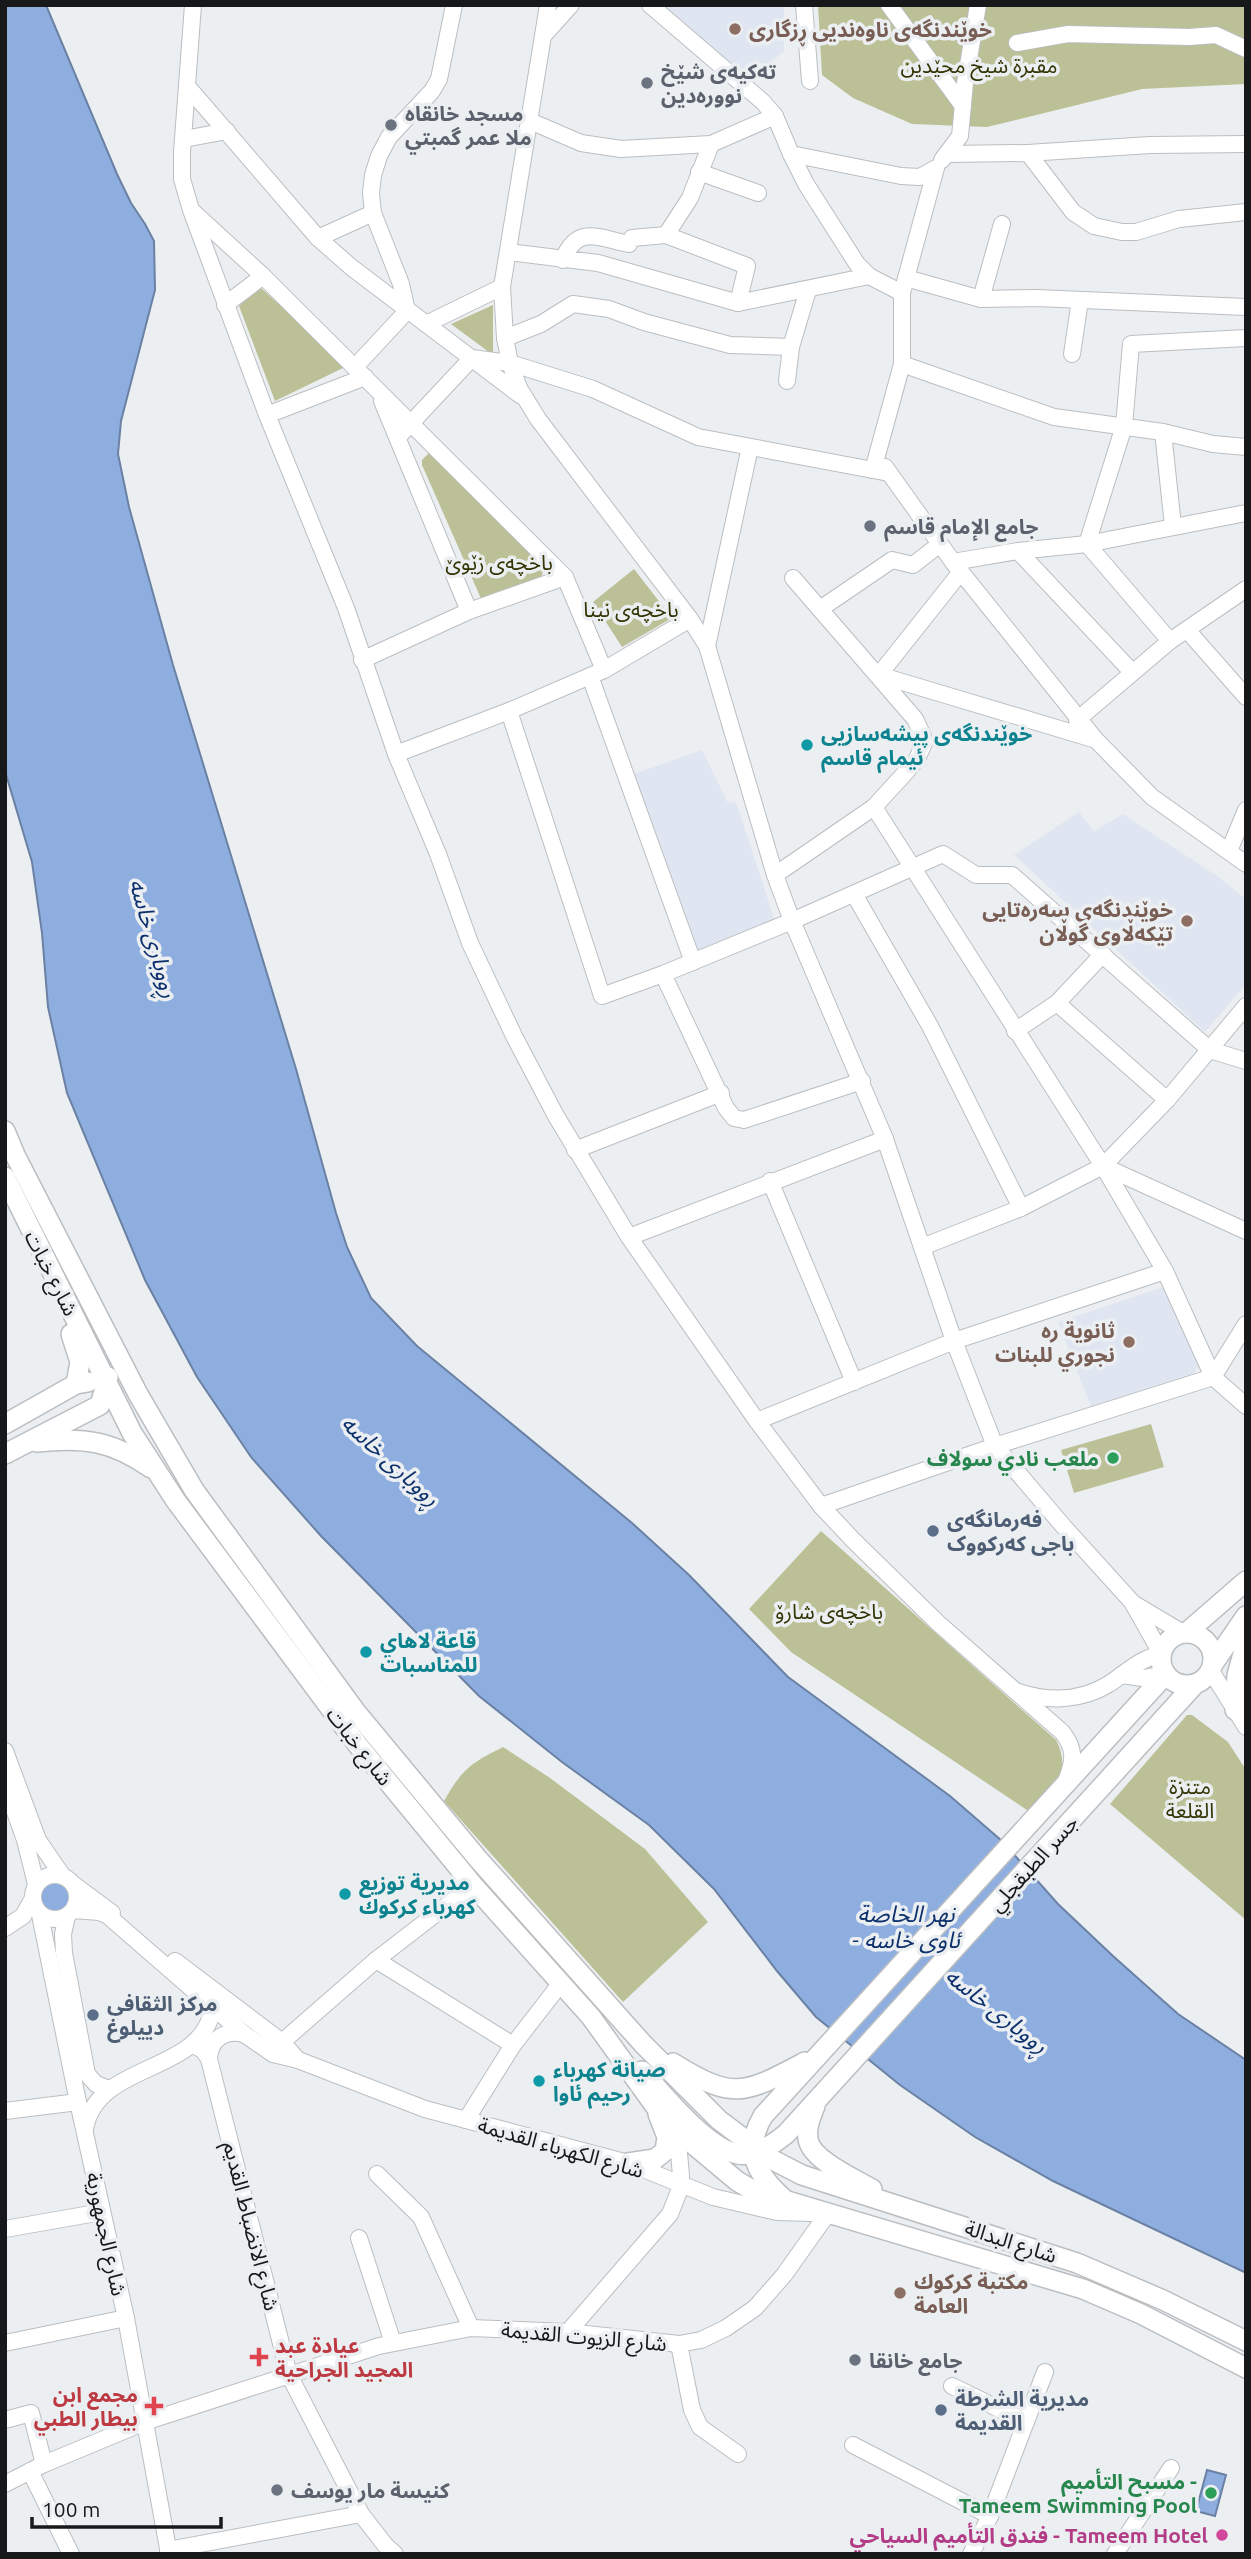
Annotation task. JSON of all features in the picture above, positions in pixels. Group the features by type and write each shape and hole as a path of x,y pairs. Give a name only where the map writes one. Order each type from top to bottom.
{"main road":[{"name":"شارع خبات","path":"5,1132 108,1356 132,1433 156,1471 357,1744 473,1885 591,2017 655,2106 694,2145 737,2181 754,2191 828,2213"},
{"name":"شارع خبات","path":"5,1177 35,1239 108,1356 107,1381"},
{"path":"35,1239 37,1257 46,1284 74,1339 79,1355 76,1384"},
{"path":"5,1424 76,1384 107,1381 121,1397 5,1454"},
{"name":"شارع خبات","path":"121,1397 194,1490 356,1712 478,1859 643,2044 719,2120 759,2152"},
{"path":"26,1444 67,1440 102,1443 122,1449 156,1471"},
{"path":"1246,1581 1185,1633 1169,1640 1163,1664 1182,1685 1195,1684 1212,1668 1246,1616"},
{"path":"1185,1633 1201,1637 1207,1643 1211,1649 1212,1668"},
{"path":"1235,1710 1237,1675 1246,1643"},
{"name":"جسر الطبقجلي","path":"1163,1664 1064,1787 763,2116 754,2133 759,2152 786,2134 1195,1684"},
{"path":"591,2017 702,2133 737,2154 759,2152 765,2179 783,2198"},
{"path":"643,2044 710,2084 735,2090 753,2088 821,2052"},
{"path":"818,2099 808,2130 811,2147 837,2168 904,2207"},
{"path":"628,2163 654,2159 665,2151 667,2137 655,2106"},
{"name":"شارع البدالة","path":"759,2152 802,2175 1077,2263 1164,2300 1246,2341"},
{"name":"شارع البدالة","path":"828,2213 1083,2289 1141,2314 1246,2368"}],"street":[{"path":"193,5 182,152 182,179 191,210 267,415 346,608 396,754 438,854 470,943 514,1036 575,1150 629,1237 757,1421 821,1506 854,1541 938,1623 1062,1732 1071,1745 1073,1761 1064,1787"},
{"path":"407,311 401,284 373,213 372,184 379,156 395,129 432,92 439,79 454,5"},
{"path":"548,5 502,287 505,338 510,363 525,398 556,443 690,619 707,646 775,875 885,1139 954,1341 995,1446 1132,1602 1163,1664"},
{"path":"543,36 571,5"},
{"path":"650,5 763,102 775,116 806,184 857,264 869,276"},
{"path":"804,5 810,81"},
{"path":"889,5 963,106"},
{"path":"880,467 902,364 904,286 936,169 960,136 978,5"},
{"path":"1017,43 1068,34 1189,37 1216,35 1246,49"},
{"path":"187,86 318,238 407,311 525,398"},
{"path":"530,121 580,143 621,149 711,144 775,116"},
{"path":"184,139 227,131"},
{"path":"666,235 690,198 711,144"},
{"path":"947,153 1028,153 1150,145 1246,144"},
{"path":"1028,153 1073,212 1094,226 1107,230 1136,232 1179,219 1246,212"},
{"path":"791,154 901,176 920,177 936,169"},
{"path":"699,172 758,193"},
{"path":"191,210 263,276 565,577 693,962"},
{"path":"318,238 373,213"},
{"path":"981,299 1002,224"},
{"path":"563,260 573,240 584,235 629,244 632,238 666,235 747,266 737,303"},
{"path":"508,252 598,263 737,303 869,276 904,286 981,299 1246,307"},
{"path":"225,305 263,276"},
{"path":"426,324 502,287"},
{"path":"787,381 791,347 808,290"},
{"path":"1072,354 1080,300"},
{"path":"505,338 541,324 573,304 609,309 644,322 730,345 791,347"},
{"path":"267,415 360,372 407,311"},
{"path":"1087,544 1124,426 1131,344 1246,338"},
{"path":"472,358 510,363 593,389 698,437 880,467 1077,720 1152,797 1246,864"},
{"path":"398,437 472,358"},
{"path":"902,364 1054,417 1163,432 1213,444 1246,447"},
{"path":"379,393 469,611"},
{"path":"1163,432 1173,526"},
{"path":"707,646 750,447"},
{"path":"879,675 957,568 1018,551 1087,544 1246,513"},
{"path":"820,609 892,560 912,565 940,544"},
{"path":"1087,544 1170,641"},
{"path":"1018,551 1132,672"},
{"path":"362,660 469,611 565,577"},
{"path":"775,875 874,807 917,759 923,743 923,736 915,719 793,578"},
{"path":"1077,720 1170,641 1246,589"},
{"path":"396,754 509,711 597,673 690,619"},
{"path":"1187,629 1246,697"},
{"path":"879,675 1095,739"},
{"path":"509,711 602,996 792,921 943,854 976,875 1012,876 1210,1050 1246,1061"},
{"path":"874,807 1103,1166 1165,1271 1213,1377 1246,1406"},
{"path":"1229,851 1245,811"},
{"path":"854,894 930,1026 1021,1208"},
{"path":"1015,1031 1057,1003 1103,954"},
{"path":"663,974 729,1114 734,1118 744,1120 862,1081"},
{"path":"1057,1003 1167,1100"},
{"path":"922,1248 1021,1208 1103,1166 1167,1100 1246,1006"},
{"path":"575,1150 721,1093"},
{"path":"629,1237 885,1139"},
{"path":"1103,1166 1246,1231"},
{"path":"770,1181 854,1381"},
{"path":"757,1421 954,1341 1165,1271"},
{"path":"821,1506 995,1446 1213,1377 1246,1324"},
{"path":"1132,1602 1185,1633"},
{"path":"1016,1691 1047,1699 1079,1696 1101,1688 1139,1661 1163,1664"},
{"path":"1212,1668 1246,1727"},
{"path":"5,1751 38,1840 77,1897 63,1934 64,1953 85,2067 91,2080 109,2089"},
{"path":"5,1784 25,1840 40,1914 54,1920 70,1913"},
{"path":"5,1928 23,1916 34,1892 47,1875 67,1879"},
{"name":"شارع الكهرباء القديمة","path":"67,1879 282,2042 298,2060"},
{"path":"282,2042 376,1960 473,1885"},
{"name":"شارع الكهرباء القديمة","path":"70,1913 99,1912 107,1915 244,2034 273,2054 298,2060 386,2096 628,2163 713,2197 777,2212 828,2213"},
{"name":"شارع الجمهورية","path":"40,1914 125,2318 169,2552"},
{"path":"376,1960 513,2045"},
{"path":"466,2120 513,2045 561,1983"},
{"path":"85,2137 90,2110 96,2102 109,2089 193,2045 209,2024 212,2007"},
{"path":"209,2059 212,2045 223,2035 230,2032 244,2034"},
{"path":"193,2045 203,2050 209,2059"},
{"name":"شارع الانضباط القديم","path":"209,2059 289,2375 361,2514 395,2554"},
{"path":"5,2111 78,2102"},
{"path":"568,2333 670,2214 681,2186 681,2164 676,2142 655,2106"},
{"path":"377,2174 421,2217 471,2328"},
{"path":"5,2229 102,2212"},
{"name":"شارع الزيوت القديمة","path":"5,2484 145,2423 393,2343 471,2328 568,2333 679,2344 702,2340 726,2328 755,2308 784,2275 828,2213"},
{"path":"359,2238 393,2343"},
{"path":"5,2343 125,2318"},
{"path":"679,2344 692,2410 700,2427 738,2454"},
{"path":"971,2554 990,2516 1045,2372"},
{"path":"951,2386 1026,2422"},
{"path":"5,2420 31,2413 37,2468 69,2553"},
{"path":"853,2445 990,2516"},
{"path":"1115,2554 1171,2468"},
{"path":"169,2552 361,2514"}],"shaded area":[{"name":"خوێندنگەی ناوەندیی ڕزگاری","path":"658,5 784,5 784,52 746,80"},
{"path":"702,750 728,803 736,802 775,921 698,952 634,774"},
{"path":"1079,812 1094,831 1123,814 1217,876 1246,899 1246,984 1205,1032 1014,855"},
{"name":"ثانوية ره نجوري للبنات","path":"1167,1286 1201,1361 1191,1379 1092,1409 1058,1322"}],"green space":[{"name":"مقبرة شيخ محێدین","path":"818,5 1246,5 1246,84 1142,89 987,127 912,124 853,98 822,75"},
{"path":"260,287 345,367 275,401 239,306"},
{"path":"493,305 493,355 451,324"},
{"name":"باخچەی زێوێ","path":"429,453 435,453 546,566 541,577 483,603 422,465 422,460"},
{"name":"باخچەی نینا","path":"634,569 672,618 622,647 593,602"},
{"name":"ملعب نادي سولاف","path":"1151,1424 1164,1467 1074,1493 1061,1450"},
{"name":"باخچەی شارۆ","path":"821,1531 1056,1740 1062,1762 1058,1780 1030,1812 791,1652 749,1609"},
{"name":"متنزة القلعة","path":"1187,1715 1192,1715 1228,1742 1246,1770 1246,1920 1110,1804"},
{"path":"503,1747 550,1778 645,1849 708,1922 623,2002 444,1801 468,1768"}],"water":[{"name":"نهر الخاصة - ئاوی خاسە","path":"5,5 46,5 117,174 154,241 155,290 121,421 118,454 129,507 173,665 296,1069 336,1213 347,1247 371,1298 417,1346 632,1523 689,1575 788,1677 950,1796 1002,1841 1058,1904 1178,2014 1246,2060 1246,2273 1053,2181 975,2137 900,2085 816,2017 714,1889 649,1825 562,1762 479,1696 321,1536 251,1457 197,1377 145,1280 67,1093 48,1007 42,933 32,862 5,771"},
{"path":"54,1879 66,1884 71,1896 66,1908 54,1913 42,1908 37,1896 42,1884"},
{"name":"مسبح التأميم - Tameem Swimming Pool","path":"1207,2470 1226,2475 1215,2516 1196,2511"}],"place":[{"name":"خوێندنگەی ناوەندیی ڕزگاری","path":"735,29"},
{"name":"تەکیەی شێخ نوورەدین","path":"647,83"},
{"name":"مسجد خانقاه ملا عمر گمبتي","path":"391,125"},
{"name":"جامع الإمام قاسم","path":"870,526"},
{"name":"خوێندنگەی پیشەسازیی ئیمام قاسم","path":"807,745"},
{"name":"خوێندنگەی سەرەتایی تێکەڵاوی گوڵان","path":"1187,921"},
{"name":"ثانوية ره نجوري للبنات","path":"1129,1342"},
{"name":"ملعب نادي سولاف","path":"1113,1458"},
{"name":"فەرمانگەی باجی کەرکووک","path":"933,1531"},
{"name":"قاعة لاهاي للمناسبات","path":"366,1652"},
{"name":"مديرية توزيع كهرباء كركوك","path":"345,1894"},
{"name":"مركز الثقافي دييلوغ","path":"93,2015"},
{"name":"صيانة كهرباء رحيم ئاوا","path":"539,2081"},
{"name":"مكتبة كركوك العامة","path":"900,2293"},
{"name":"عيادة عبد المجيد الجراحية","path":"259,2357"},
{"name":"جامع خانقا","path":"855,2360"},
{"name":"مجمع ابن بيطار الطبي","path":"154,2406"},
{"name":"مديرية الشرطة القديمة","path":"941,2410"},
{"name":"كنيسة مار يوسف","path":"277,2490"},
{"name":"مسبح التأميم - Tameem Swimming Pool","path":"1211,2493"},
{"name":"فندق التأميم السياحي - Tameem Hotel","path":"1222,2535"}],"water label":[{"name":"ڕووباری خاسە","path":"154,938"},
{"name":"ڕووباری خاسە","path":"391,1460"},
{"name":"ڕووباری خاسە","path":"997,2010"}]}
